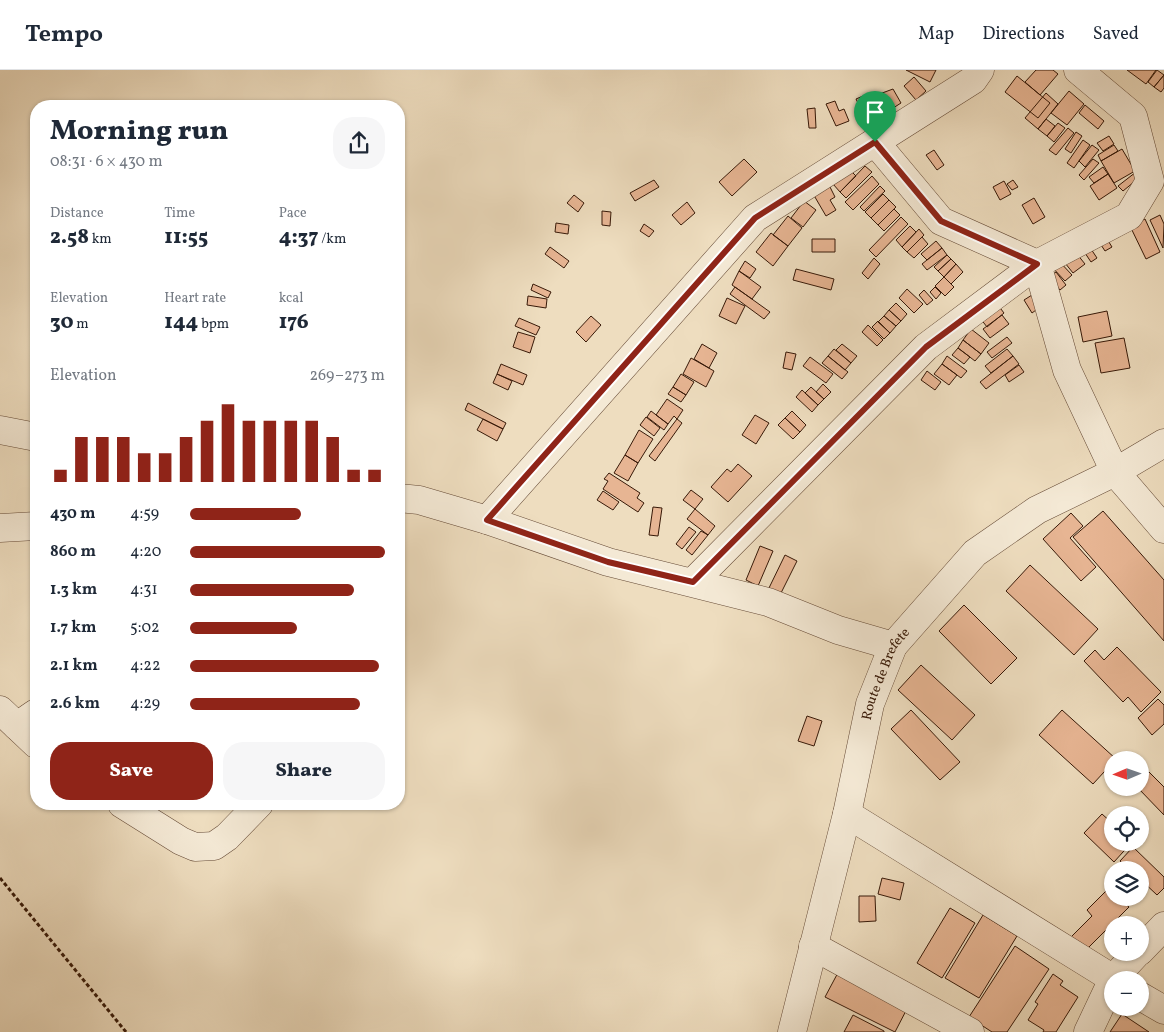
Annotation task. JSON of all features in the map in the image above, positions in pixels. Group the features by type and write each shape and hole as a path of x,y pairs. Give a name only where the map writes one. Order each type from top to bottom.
{"street":[{"path":"487,520 755,218 972,80 980,70"},
{"path":"693,582 926,347 1037,264 1129,216 1150,180 1133,116 1078,70"},
{"path":"875,142 941,221 1037,264 1068,370 1115,472 1164,529"},
{"path":"0,430 30,436"},
{"name":"Route de Brefete","path":"792,1032 847,814 870,704 893,646 974,553 1037,510 1115,472 1164,443"},
{"path":"405,499 419,500 487,520 608,562 768,602 838,630 893,646"},
{"path":"0,528 30,526"},
{"path":"132,810 181,841 195,847 214,846 227,837 253,810"},
{"path":"847,814 1104,973"},
{"path":"1149,942 1164,926"},
{"path":"813,946 970,1032"},
{"path":"1121,971 1131,961"},
{"path":"1088,1032 1104,999"},
{"path":"1149,1001 1164,1010"}],"path":[{"path":"0,878 126,1032"}],"building":[{"path":"906,70 936,70 930,82"},
{"path":"1036,70 1053,70 1058,74 1040,95 1025,82"},
{"path":"1127,70 1156,70 1146,84"},
{"path":"1157,70 1164,75 1154,87 1148,82"},
{"path":"1164,75 1164,88 1161,92 1154,87"},
{"path":"1017,76 1050,103 1038,118 1005,92"},
{"path":"914,77 926,91 916,100 904,86"},
{"path":"893,89 901,103 890,110 886,104 880,107 874,96"},
{"path":"1069,91 1084,104 1067,125 1051,113"},
{"path":"1046,93 1058,104 1038,129 1025,118"},
{"path":"863,96 867,103 874,100 882,118 868,124 856,99"},
{"path":"835,101 839,111 844,109 849,121 836,126 826,104"},
{"path":"1085,105 1104,121 1098,129 1079,113"},
{"path":"815,108 816,128 809,128 807,109"},
{"path":"1046,119 1055,126 1047,136 1038,129"},
{"path":"1058,123 1065,128 1054,142 1047,136"},
{"path":"1068,128 1074,133 1056,155 1049,150"},
{"path":"1076,132 1082,136 1071,153 1065,149"},
{"path":"1109,136 1114,144 1103,151 1097,143"},
{"path":"1083,140 1090,145 1074,168 1067,163"},
{"path":"1092,145 1099,150 1085,167 1079,161"},
{"path":"1114,145 1118,151 1101,161 1098,155"},
{"path":"1122,149 1135,171 1114,183 1101,161"},
{"path":"934,150 944,165 937,170 926,155"},
{"path":"744,159 757,172 732,196 719,182"},
{"path":"1093,159 1099,163 1084,180 1079,175"},
{"path":"865,166 872,172 846,198 840,192"},
{"path":"1103,167 1108,174 1094,183 1089,177"},
{"path":"848,168 856,176 840,192 833,184"},
{"path":"1136,172 1140,177 1123,191 1118,186"},
{"path":"1108,174 1117,188 1099,200 1090,186"},
{"path":"872,176 879,184 853,210 845,202"},
{"path":"654,180 659,187 635,201 630,193"},
{"path":"1013,180 1018,187 1012,190 1007,184"},
{"path":"1004,181 1011,194 1000,200 993,187"},
{"path":"828,183 835,197 830,200 836,210 826,216 812,192"},
{"path":"880,186 885,191 864,211 860,207"},
{"path":"883,194 889,200 871,218 865,212"},
{"path":"574,195 584,203 578,212 567,203"},
{"path":"1034,198 1045,217 1033,224 1022,205"},
{"path":"889,200 896,207 878,225 871,218"},
{"path":"804,201 816,210 803,227 791,218"},
{"path":"687,202 695,213 681,225 672,215"},
{"path":"894,209 900,215 884,231 878,225"},
{"path":"602,211 611,212 610,226 602,225"},
{"path":"1160,215 1164,224 1163,248 1150,220"},
{"path":"788,216 802,228 788,246 773,235"},
{"path":"901,217 908,224 876,257 869,250"},
{"path":"1145,219 1160,252 1146,259 1130,226"},
{"path":"556,223 569,225 568,234 555,232"},
{"path":"644,224 654,231 649,237 640,231"},
{"path":"910,226 916,232 902,247 896,240"},
{"path":"1099,226 1112,247 1105,251 1092,231"},
{"path":"919,229 924,235 907,252 902,247"},
{"path":"771,233 788,246 773,266 756,252"},
{"path":"922,237 928,244 914,258 907,252"},
{"path":"1083,237 1097,258 1091,262 1077,241"},
{"path":"812,239 835,239 835,252 812,252"},
{"path":"936,241 942,248 927,260 921,254"},
{"path":"550,247 569,261 564,268 545,254"},
{"path":"942,248 947,255 927,270 922,264"},
{"path":"1077,254 1085,264 1073,273 1061,258"},
{"path":"947,255 951,259 938,271 934,267"},
{"path":"874,258 880,264 868,279 862,273"},
{"path":"951,259 956,264 944,277 938,271"},
{"path":"1058,260 1072,275 1065,281 1051,266"},
{"path":"745,261 756,269 750,278 739,271"},
{"path":"956,264 963,272 951,284 944,277"},
{"path":"796,269 834,279 831,290 793,280"},
{"path":"739,271 761,287 752,299 732,285"},
{"path":"1056,272 1066,285 1060,290 1049,277"},
{"path":"944,277 954,287 945,296 935,286"},
{"path":"533,284 551,292 548,298 531,290"},
{"path":"735,287 770,312 764,319 730,294"},
{"path":"935,287 941,293 936,299 930,292"},
{"path":"907,289 923,304 914,313 899,298"},
{"path":"924,290 933,300 927,305 919,295"},
{"path":"1032,295 1040,307 1032,313 1024,300"},
{"path":"528,296 547,299 546,308 527,305"},
{"path":"727,298 745,306 736,324 719,316"},
{"path":"994,300 1004,313 987,327 977,314"},
{"path":"896,303 907,314 901,321 889,310"},
{"path":"889,310 901,321 896,326 884,316"},
{"path":"1107,311 1112,336 1083,342 1078,317"},
{"path":"1002,315 1009,324 990,338 983,329"},
{"path":"591,316 601,325 586,342 576,332"},
{"path":"884,316 896,326 890,333 878,322"},
{"path":"519,318 540,327 536,335 515,326"},
{"path":"878,321 890,333 884,339 872,327"},
{"path":"868,325 883,340 877,346 862,332"},
{"path":"971,329 989,343 981,354 963,340"},
{"path":"518,332 535,337 530,353 513,347"},
{"path":"1007,337 1012,343 992,358 987,352"},
{"path":"1124,338 1130,368 1101,373 1095,343"},
{"path":"963,340 981,354 975,361 958,348"},
{"path":"702,344 717,353 709,368 694,359"},
{"path":"842,344 857,356 851,363 836,350"},
{"path":"958,348 970,357 964,364 952,355"},
{"path":"834,349 851,363 845,370 828,356"},
{"path":"1007,349 1013,356 991,373 985,366"},
{"path":"786,352 796,354 792,370 783,368"},
{"path":"828,356 848,372 842,379 822,363"},
{"path":"947,356 967,371 961,378 942,364"},
{"path":"1013,356 1019,364 986,389 980,382"},
{"path":"810,357 833,374 826,383 803,366"},
{"path":"691,358 714,371 706,387 683,374"},
{"path":"501,364 527,375 523,385 497,374"},
{"path":"942,364 957,375 949,385 934,374"},
{"path":"1019,365 1024,372 1009,382 1005,375"},
{"path":"927,371 941,382 935,390 921,380"},
{"path":"497,374 512,381 508,390 493,383"},
{"path":"681,374 694,382 686,395 673,387"},
{"path":"823,384 831,392 824,399 816,392"},
{"path":"673,387 686,395 681,402 668,394"},
{"path":"811,387 824,399 818,405 805,393"},
{"path":"802,390 818,405 812,412 796,397"},
{"path":"667,399 683,410 677,419 674,416 668,424 656,415"},
{"path":"468,403 506,423 503,429 465,410"},
{"path":"651,411 668,424 664,430 647,417"},
{"path":"792,411 806,425 800,432 785,418"},
{"path":"755,415 769,423 756,444 742,435"},
{"path":"646,417 660,428 654,436 640,425"},
{"path":"785,418 800,432 793,439 778,425"},
{"path":"483,419 503,429 497,441 477,430"},
{"path":"677,419 682,423 655,461 649,456"},
{"path":"639,430 653,439 638,463 625,455"},
{"path":"625,455 638,463 628,481 614,473"},
{"path":"738,464 752,476 728,502 711,487 727,469 731,472"},
{"path":"609,473 640,493 637,498 644,503 638,512 603,489 608,481 604,479"},
{"path":"691,490 703,499 695,509 683,500"},
{"path":"603,491 619,502 613,510 597,500"},
{"path":"653,507 662,508 658,536 649,535"},
{"path":"695,509 715,526 708,535 687,519"},
{"path":"1103,511 1164,580 1164,641 1073,537"},
{"path":"1071,513 1083,526 1070,538 1096,567 1081,581 1043,539"},
{"path":"689,527 696,532 682,549 676,544"},
{"path":"701,531 708,535 692,555 686,550"},
{"path":"760,546 773,551 758,586 746,580"},
{"path":"785,555 797,561 780,595 768,590"},
{"path":"1030,565 1098,629 1074,655 1006,591"},
{"path":"964,605 1017,658 991,684 939,631"},
{"path":"1117,647 1161,692 1141,712 1128,697 1123,702 1084,661 1095,650 1104,660"},
{"path":"921,665 975,715 952,740 898,690"},
{"path":"1158,699 1164,705 1164,724 1152,735 1138,718"},
{"path":"911,710 960,762 940,780 891,729"},
{"path":"1062,710 1107,751 1104,751 1104,772 1093,784 1039,735"},
{"path":"807,716 822,721 814,746 798,741"},
{"path":"1149,772 1164,787 1164,815 1146,796 1149,796"},
{"path":"1102,814 1104,816 1104,851 1124,851 1113,861 1084,833"},
{"path":"1129,851 1137,851 1147,861 1120,861"},
{"path":"1149,862 1164,877 1164,888 1157,895 1149,887"},
{"path":"882,878 904,883 900,900 878,894"},
{"path":"1104,893 1104,906 1129,907 1120,916 1104,916 1104,932 1084,952 1070,938 1092,916 1087,910"},
{"path":"859,896 875,896 876,921 859,922"},
{"path":"950,908 975,923 942,978 917,963"},
{"path":"983,915 1017,936 979,998 945,978"},
{"path":"1015,946 1049,969 1007,1032 992,1032 969,1017"},
{"path":"841,967 910,1003 895,1032 825,997"},
{"path":"1053,974 1063,981 1060,985 1078,997 1056,1032 1043,1032 1044,1030 1028,1020 1038,1004 1035,1002"},
{"path":"853,1015 884,1031 884,1032 844,1032"},
{"path":"1121,1016 1125,1016 1149,1032 1110,1032"}],"route":[{"path":"875,142 941,221 1037,264 926,347 693,582 608,562 487,520 755,218 875,142"}]}
